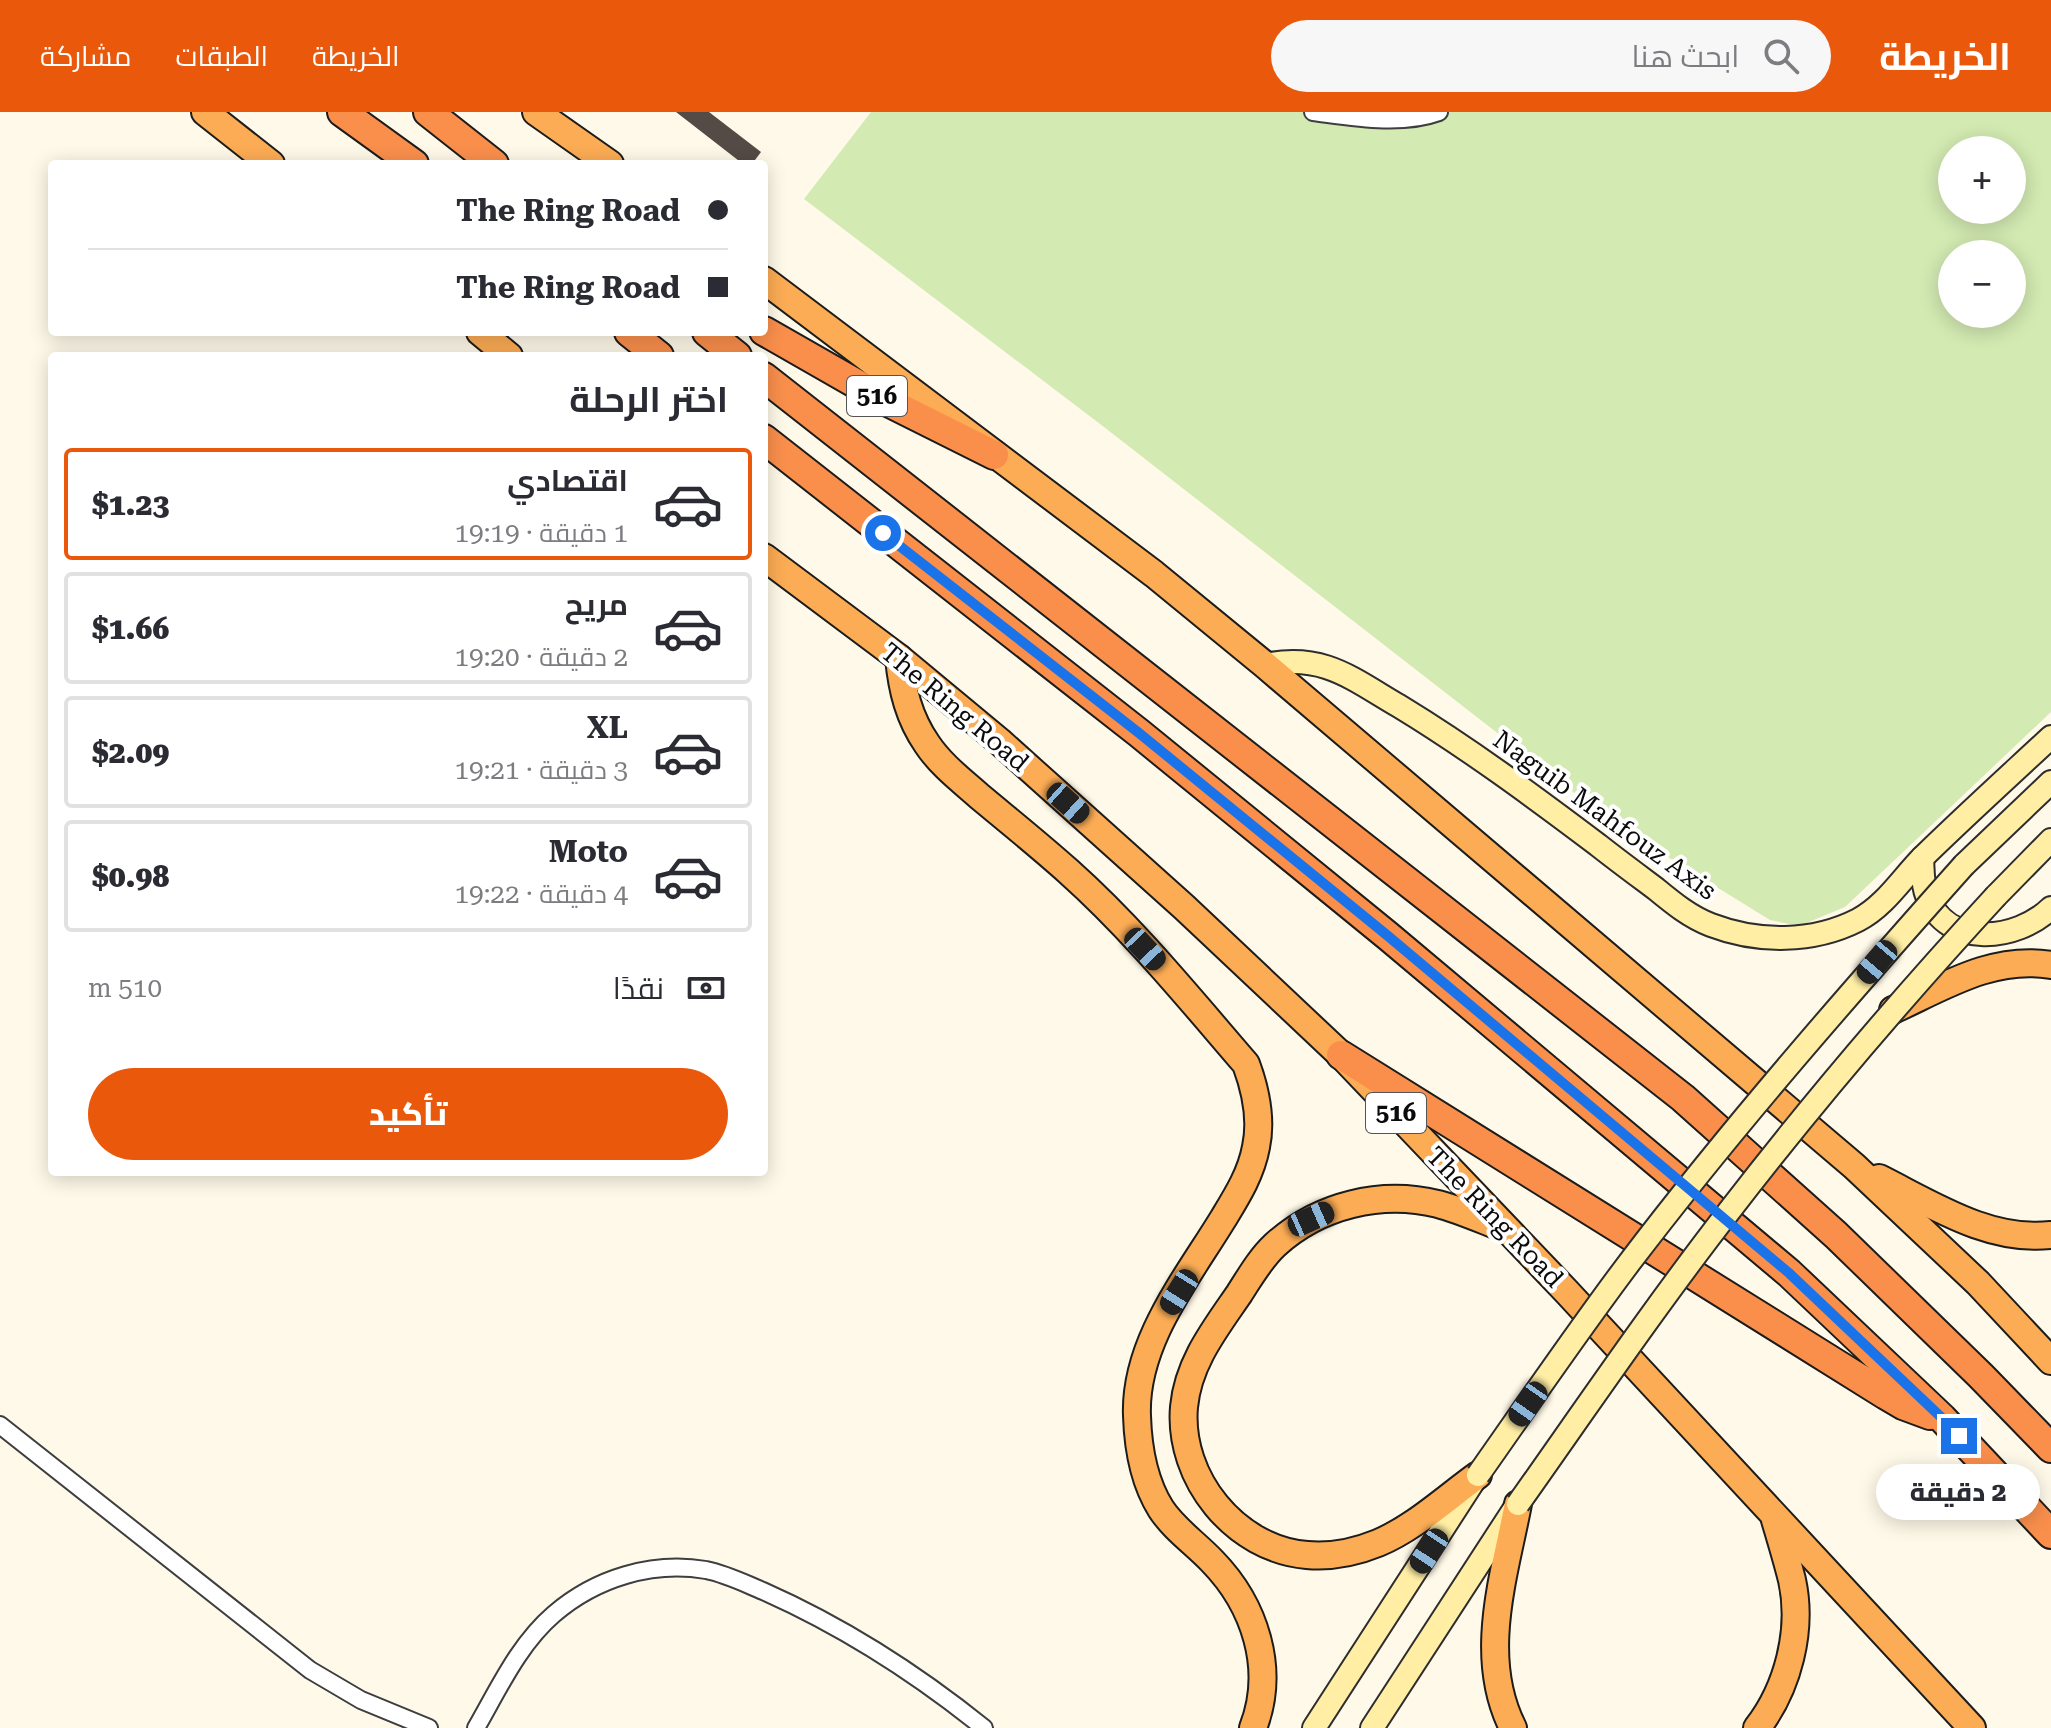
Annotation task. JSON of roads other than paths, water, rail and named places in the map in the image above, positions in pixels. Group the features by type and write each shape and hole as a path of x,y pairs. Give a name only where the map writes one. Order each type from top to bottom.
{"highway":[{"path":"205,112 266,160"},
{"path":"342,112 408,160"},
{"path":"428,112 489,160"},
{"path":"536,112 604,160"},
{"name":"516","path":"768,283 1154,574 1265,665 1854,1166 1978,1283 2051,1361"},
{"name":"516","path":"768,333 890,403 994,455"},
{"path":"485,336 504,352"},
{"path":"634,336 654,352"},
{"path":"712,336 732,352"},
{"name":"516","path":"768,380 1683,1098 1836,1235 2051,1448"},
{"path":"768,442 1139,733 1388,936 1789,1273 1942,1418 2051,1534"},
{"name":"The Ring Road","path":"768,560 899,658 999,741 1184,907 1341,1055 1972,1728"},
{"path":"899,658 911,715 940,761 1070,872 1116,917 1246,1064 1252,1080 1259,1131 1249,1174 1148,1348 1139,1380 1136,1413 1139,1447 1148,1479 1162,1509 1232,1583 1247,1607 1257,1634 1262,1662 1262,1690 1253,1728"},
{"path":"1893,1010 1986,969 2017,962 2051,965"},
{"path":"1341,1055 1886,1395 1922,1413 1942,1418"},
{"path":"1854,1166 1969,1222 2008,1235 2051,1235"},
{"path":"1478,1475 1399,1532 1378,1543 1343,1552 1307,1555 1270,1546 1238,1527 1211,1499 1193,1466 1187,1447 1184,1409 1191,1372 1199,1354 1260,1262 1275,1245 1311,1219 1331,1210 1396,1198 1451,1208 1508,1230"},
{"path":"1513,1728 1502,1700 1494,1650 1495,1625 1518,1504"},
{"path":"1757,1728 1782,1684 1793,1644 1795,1623 1793,1582 1774,1516"}],"main road":[{"name":"Naguib Mahfouz Axis","path":"1265,665 1302,661 1338,670 1418,718 1504,776 1690,915 1730,932 1761,937 1793,938 1824,932 1874,912 1922,858 2051,737"},
{"path":"1314,1728 1478,1475 1629,1263 1877,962 1964,865 2051,782"},
{"path":"1372,1728 1518,1504 1729,1210 1893,1010 2051,840"},
{"path":"1922,858 1927,897 1934,910 1956,928 1984,935 2014,930 2034,922 2051,908"}],"street":[{"path":"1313,112 1389,120 1439,112"},
{"path":"0,1425 310,1670 361,1700 429,1728"},
{"path":"476,1728 519,1652 560,1609 605,1582 646,1570 677,1568 724,1574 793,1604 887,1658 984,1728"}]}
